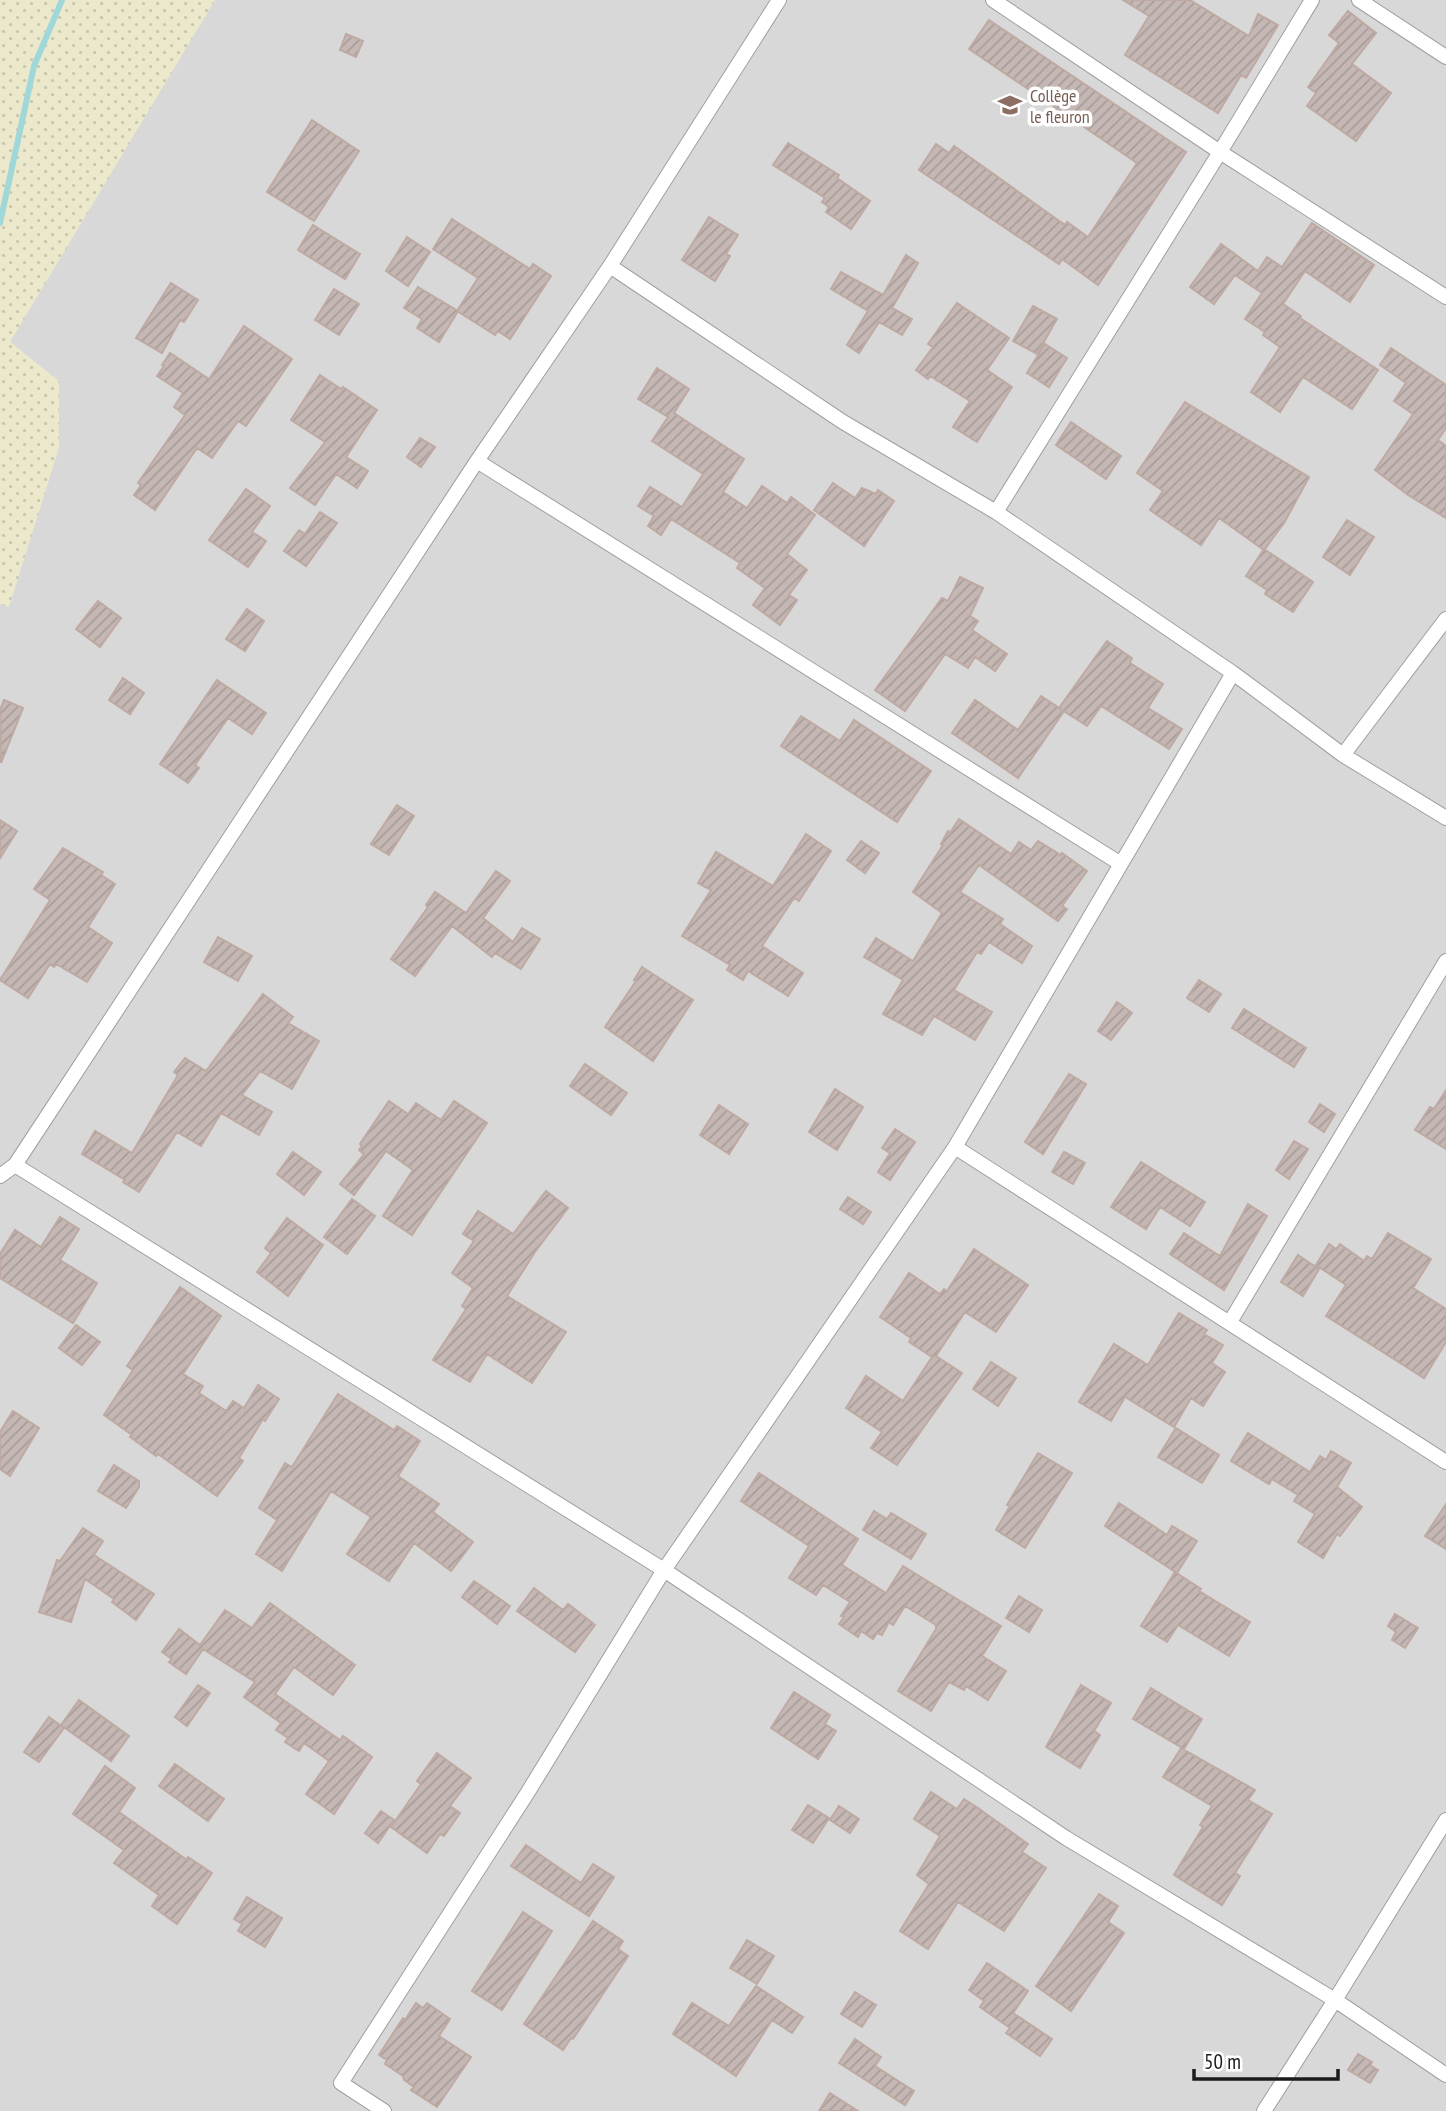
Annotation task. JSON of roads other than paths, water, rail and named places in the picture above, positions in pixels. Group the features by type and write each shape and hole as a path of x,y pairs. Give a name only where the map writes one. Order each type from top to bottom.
{"street":[{"path":"0,1177 15,1164 477,461 610,265 779,0"},
{"path":"993,0 1220,152 1446,298"},
{"path":"996,512 1312,0"},
{"path":"1359,0 1446,57"},
{"path":"610,265 843,422 996,512 1233,673 1343,754 1446,818"},
{"path":"477,461 1121,864"},
{"path":"1343,754 1446,620"},
{"path":"384,2111 341,2083 528,1792 664,1570 955,1147 1233,673"},
{"path":"1230,1322 1446,961"},
{"path":"955,1147 1446,1462"},
{"path":"15,1164 664,1570 1066,1838 1335,2000 1446,2075"},
{"path":"1264,2111 1446,1820"}],"waterway":[{"path":"0,223 34,66 62,0"}],"place":[{"name":"Collège le fleuron","path":"1010,105"}]}
